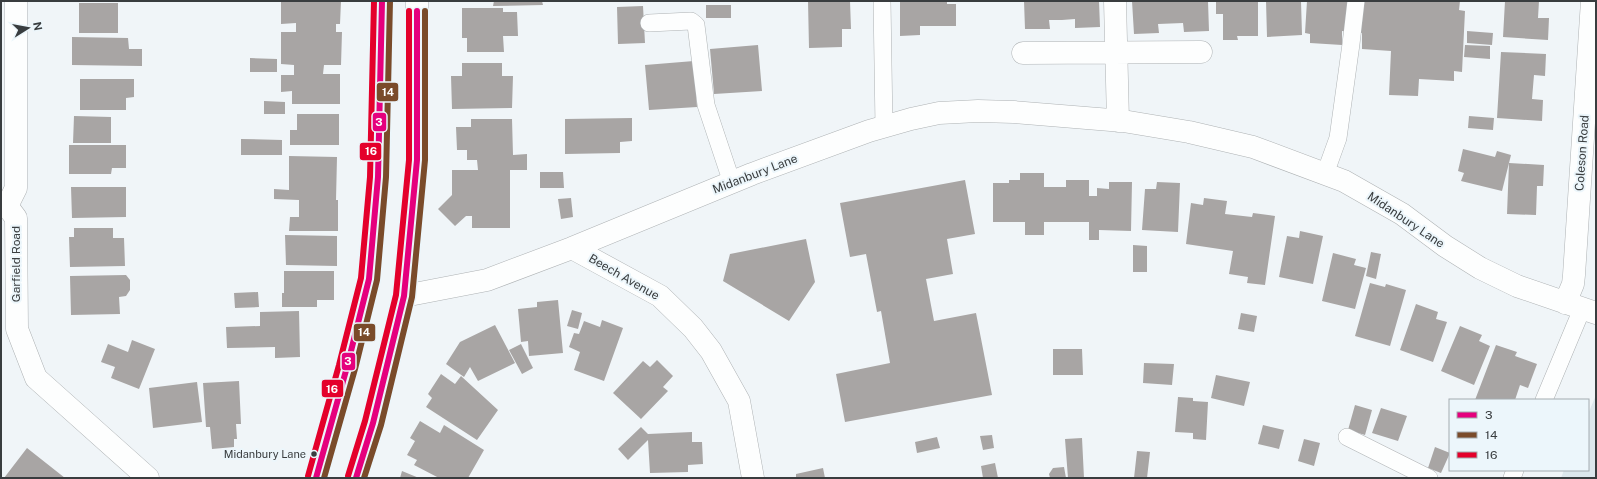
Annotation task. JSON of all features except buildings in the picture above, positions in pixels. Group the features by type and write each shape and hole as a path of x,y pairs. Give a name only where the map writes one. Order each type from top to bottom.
{"street":[{"name":"Garfield Road","path":"16,1 16,188 4,207 16,218 17,329 36,378 148,478"},
{"path":"316,478 347,367 369,279 378,177 382,1"},
{"path":"356,478 373,423 404,296 416,160 417,1"},
{"path":"1115,1 1118,121"},
{"name":"Coleson Road","path":"1581,308 1573,284 1592,1"},
{"path":"1024,53 1201,52"},
{"name":"Midanbury Lane","path":"404,296 487,280 572,248 759,172 884,127 939,113 978,111 1014,112 1118,121 1189,132 1253,147 1344,181 1402,214 1445,246 1480,268 1517,286 1581,308"},
{"name":"Beech Avenue","path":"572,248 660,296 693,328 711,352 739,401 753,478"}],"lane":[{"path":"882,1 884,127"},
{"path":"1325,174 1338,138 1356,1"},
{"path":"649,23 691,21 696,25 706,105 732,183"},
{"path":"1544,399 1581,308"},
{"path":"1347,437 1429,478"}],"shaded area":[{"path":"1596,395 1596,478 1561,478 1564,471 1589,471 1589,412"}],"transit line":[{"name":"16","path":"308,476 339,365 361,278 370,177 374,1"},
{"name":"3","path":"316,478 347,367 369,279 378,177 382,1"},
{"name":"14","path":"324,478 355,369 377,280 386,177 390,1"},
{"name":"16","path":"348,476 365,421 396,295 409,160 409,11"},
{"name":"3","path":"356,478 373,423 404,296 417,160 417,11"},
{"name":"14","path":"364,478 381,425 412,297 425,160 425,11"}],"place":[{"name":"Midanbury Lane","path":"314,454"}]}
